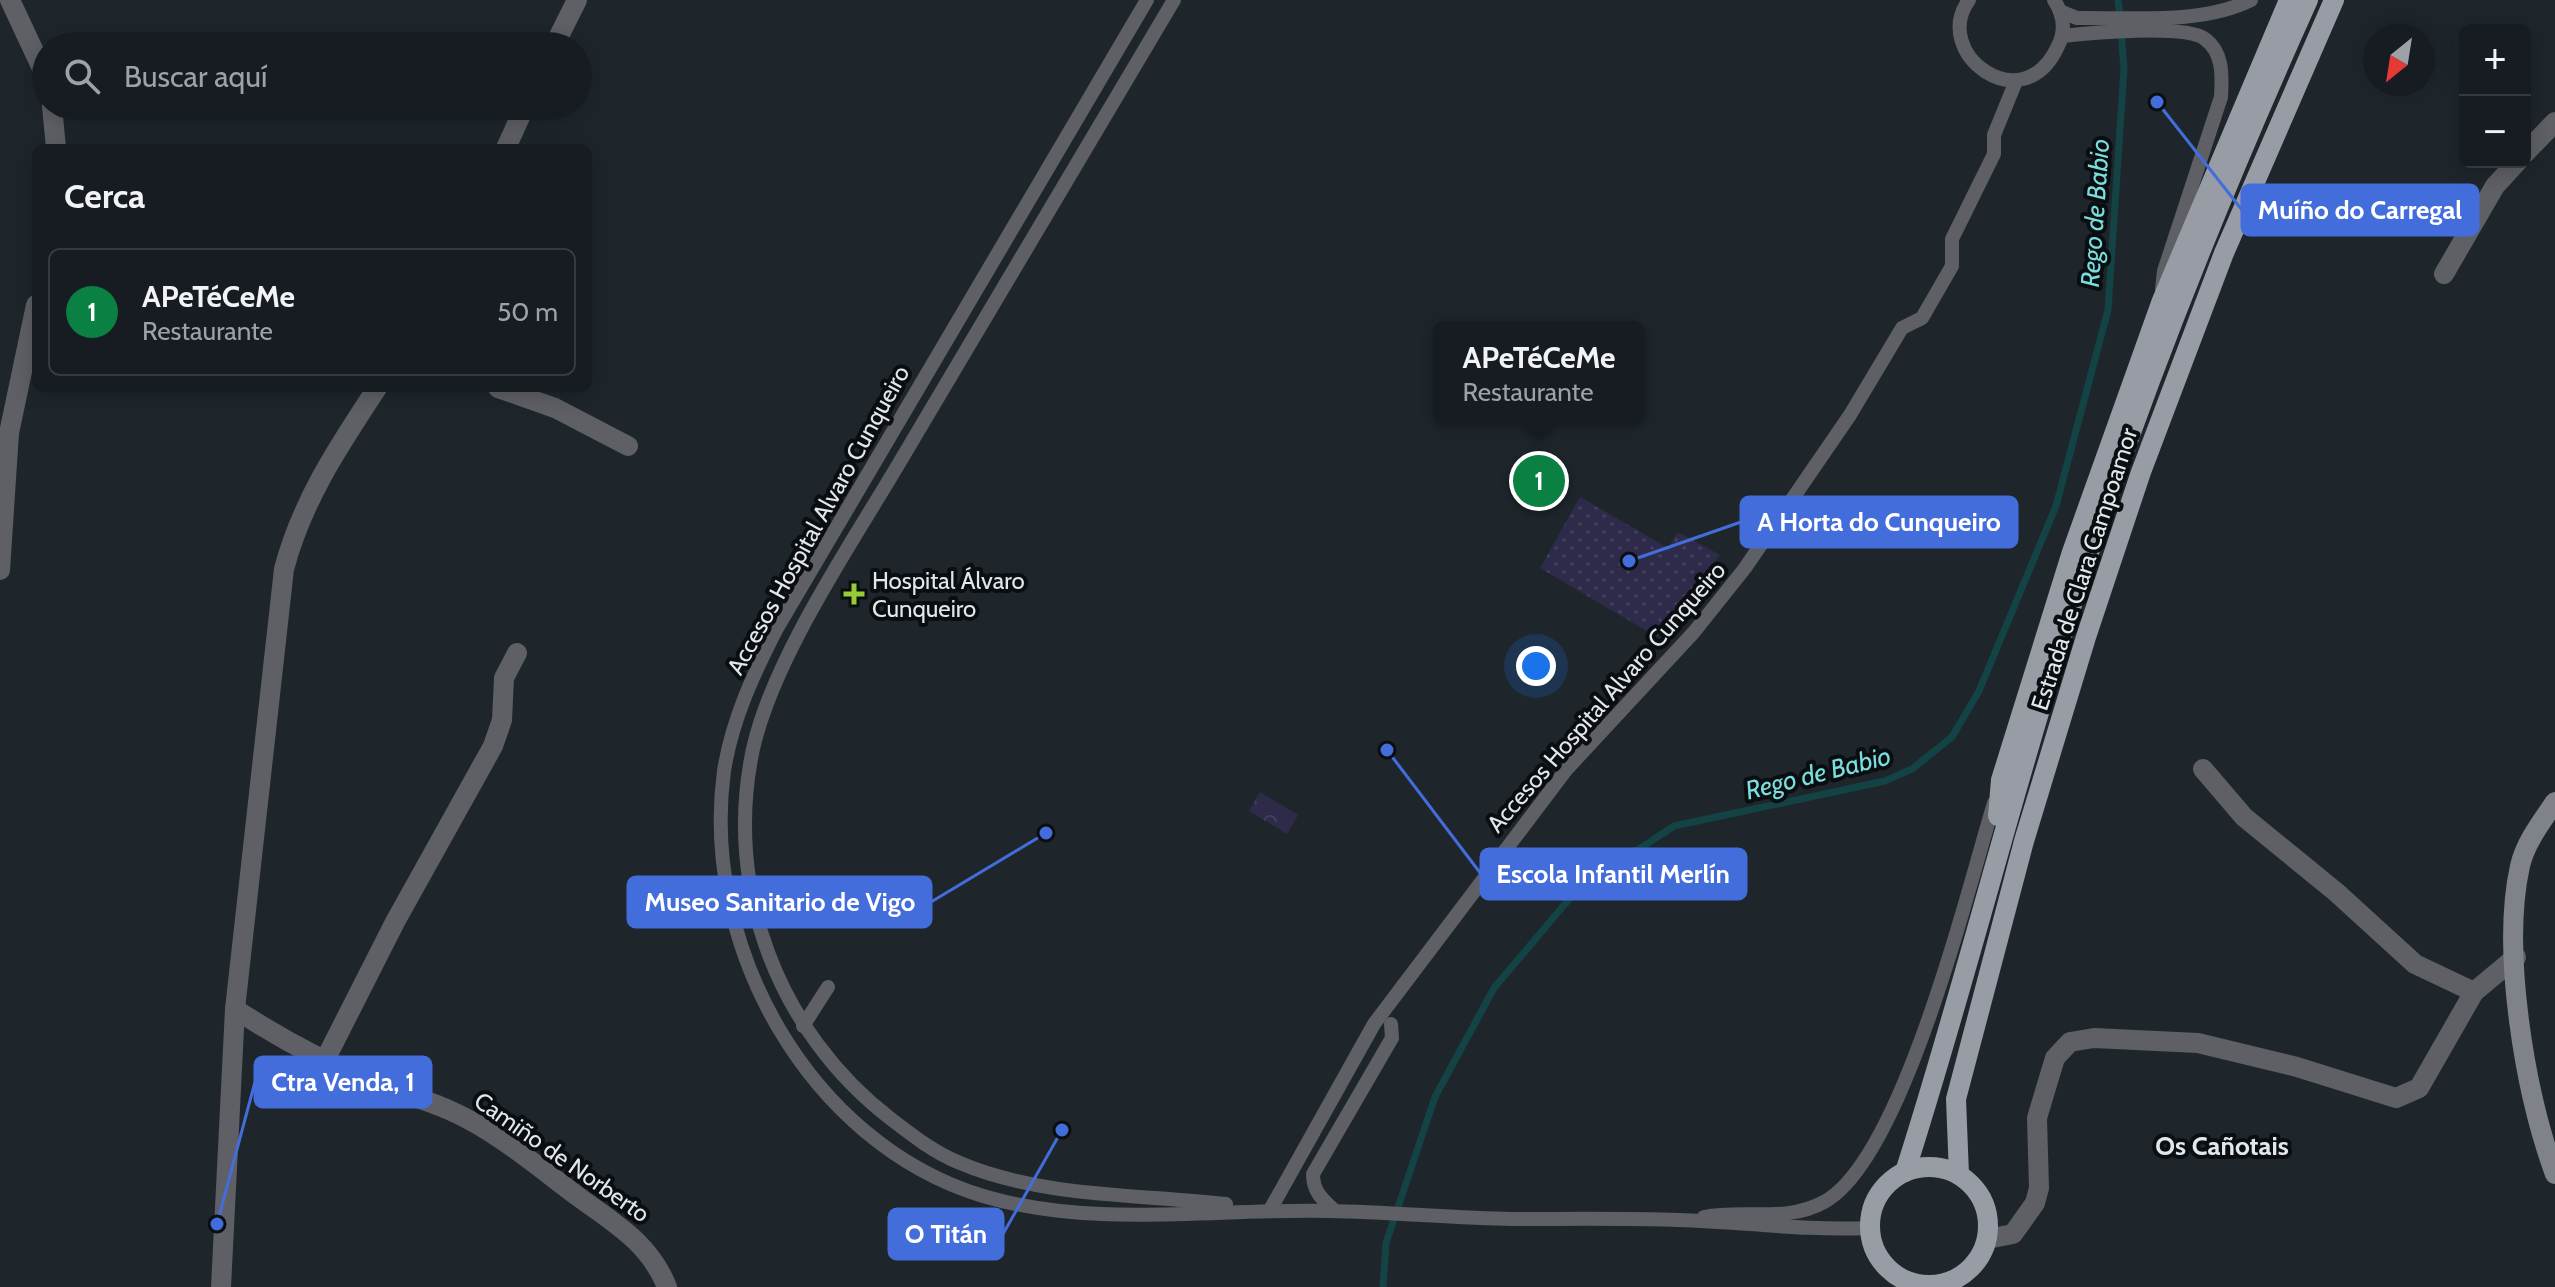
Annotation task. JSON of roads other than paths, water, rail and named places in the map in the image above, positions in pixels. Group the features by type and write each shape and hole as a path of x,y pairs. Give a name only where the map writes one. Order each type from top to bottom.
{"main road":[{"name":"Estrada de Clara Campoamor","path":"1996,852 2001,780 2072,552 2161,303 2289,0"},
{"name":"Estrada de Clara Campoamor","path":"1869,1228 1879,1194 1905,1172 1934,1082 1996,852 2079,582 2159,357 2217,209 2308,0"},
{"name":"Estrada de Clara Campoamor","path":"1959,1175 1956,1099 2024,841 2081,652 2141,472 2224,253 2334,0"},
{"path":"2555,802 2521,863 2514,904 2528,1079 2539,1131 2555,1174"},
{"path":"1869,1228 1881,1262 1894,1281 1921,1285 1950,1284 1974,1264 1987,1239 1988,1221 1983,1203 1973,1187 1959,1175 1933,1168 1905,1172"}],"street":[{"path":"10,0 32,47"},
{"path":"561,32 577,0"},
{"path":"53,120 56,144"},
{"path":"508,144 519,120"},
{"path":"2531,147 2555,122"},
{"path":"2444,274 2495,186 2512,168"},
{"path":"0,570 9,433 32,324"},
{"path":"221,1287 235,1009 284,569 295,526 323,469 374,392"},
{"path":"509,392 555,408 628,446"},
{"path":"325,1060 395,922 493,746 502,720 504,678 517,653"},
{"path":"2203,769 2244,817 2336,892 2415,964 2474,992"},
{"path":"1987,1239 2013,1234 2035,1203 2039,1188 2037,1118 2055,1058 2070,1042 2094,1038 2198,1043 2297,1067 2396,1098 2419,1088 2474,992 2516,957"},
{"name":"Camiño de Norberto","path":"235,1009 276,1035 325,1060 374,1083 450,1110 496,1136 638,1240 657,1264 667,1287"}],"lane":[{"name":"Accesos Hospital Alvaro Cunqueiro","path":"1147,0 825,544 752,678 732,728 724,771 721,856 727,901 763,999 789,1046 828,1098 901,1157 948,1183 986,1197 1058,1209 1136,1215 1335,1211 1688,1220 1750,1227 1869,1228"},
{"name":"Accesos Hospital Alvaro Cunqueiro","path":"1174,0 844,555 768,699 753,750 745,810 745,854 762,938 780,985 803,1026 826,1057 874,1106 917,1139 957,1162 1001,1178 1064,1190 1270,1210"},
{"path":"1969,0 1960,27 1962,41 1972,60 1982,71 1997,78 2016,81 2035,75 2045,67 2063,36 2058,6"},
{"path":"2058,6 2077,18 2179,16 2230,10 2251,0"},
{"path":"2063,36 2182,32 2205,38 2218,55 2222,73 2221,97 2164,271 2161,303"},
{"name":"Accesos Hospital Alvaro Cunqueiro","path":"1270,1210 1374,1024 1566,770 1694,632 1745,568 1850,415 1902,328 1922,318 1952,266 1952,239 1994,154 1994,135 2016,81"},
{"name":"Accesos Hospital Alvaro Cunqueiro","path":"1688,1220 1719,1214 1782,1215 1824,1203 1851,1180 1869,1158 1891,1115 1943,975 2001,780"},
{"path":"803,1026 828,987"},
{"path":"1335,1211 1313,1186 1313,1174 1392,1038 1391,1024"}],"waterway":[{"name":"Rego de Babio","path":"2118,0 2120,18"},
{"name":"Rego de Babio","path":"1383,1287 1386,1243 1435,1097 1494,988 1576,891 1674,826 1885,781 1912,769 1952,737 1979,691 2056,506 2108,310 2124,69 2121,30"}],"place":[{"name":"Muíño do Carregal","path":"2157,102"},
{"name":"APeTéCeMe","path":"1539,481"},
{"name":"A Horta do Cunqueiro","path":"1629,561"},
{"name":"Hospital Álvaro Cunqueiro","path":"854,594"},
{"name":"Escola Infantil Merlín","path":"1387,750"},
{"name":"Museo Sanitario de Vigo","path":"1046,833"},
{"name":"O Titán","path":"1062,1130"},
{"name":"Ctra Venda, 1","path":"217,1224"}],"district":[{"name":"Os Cañotais","path":"2222,1146"}]}
